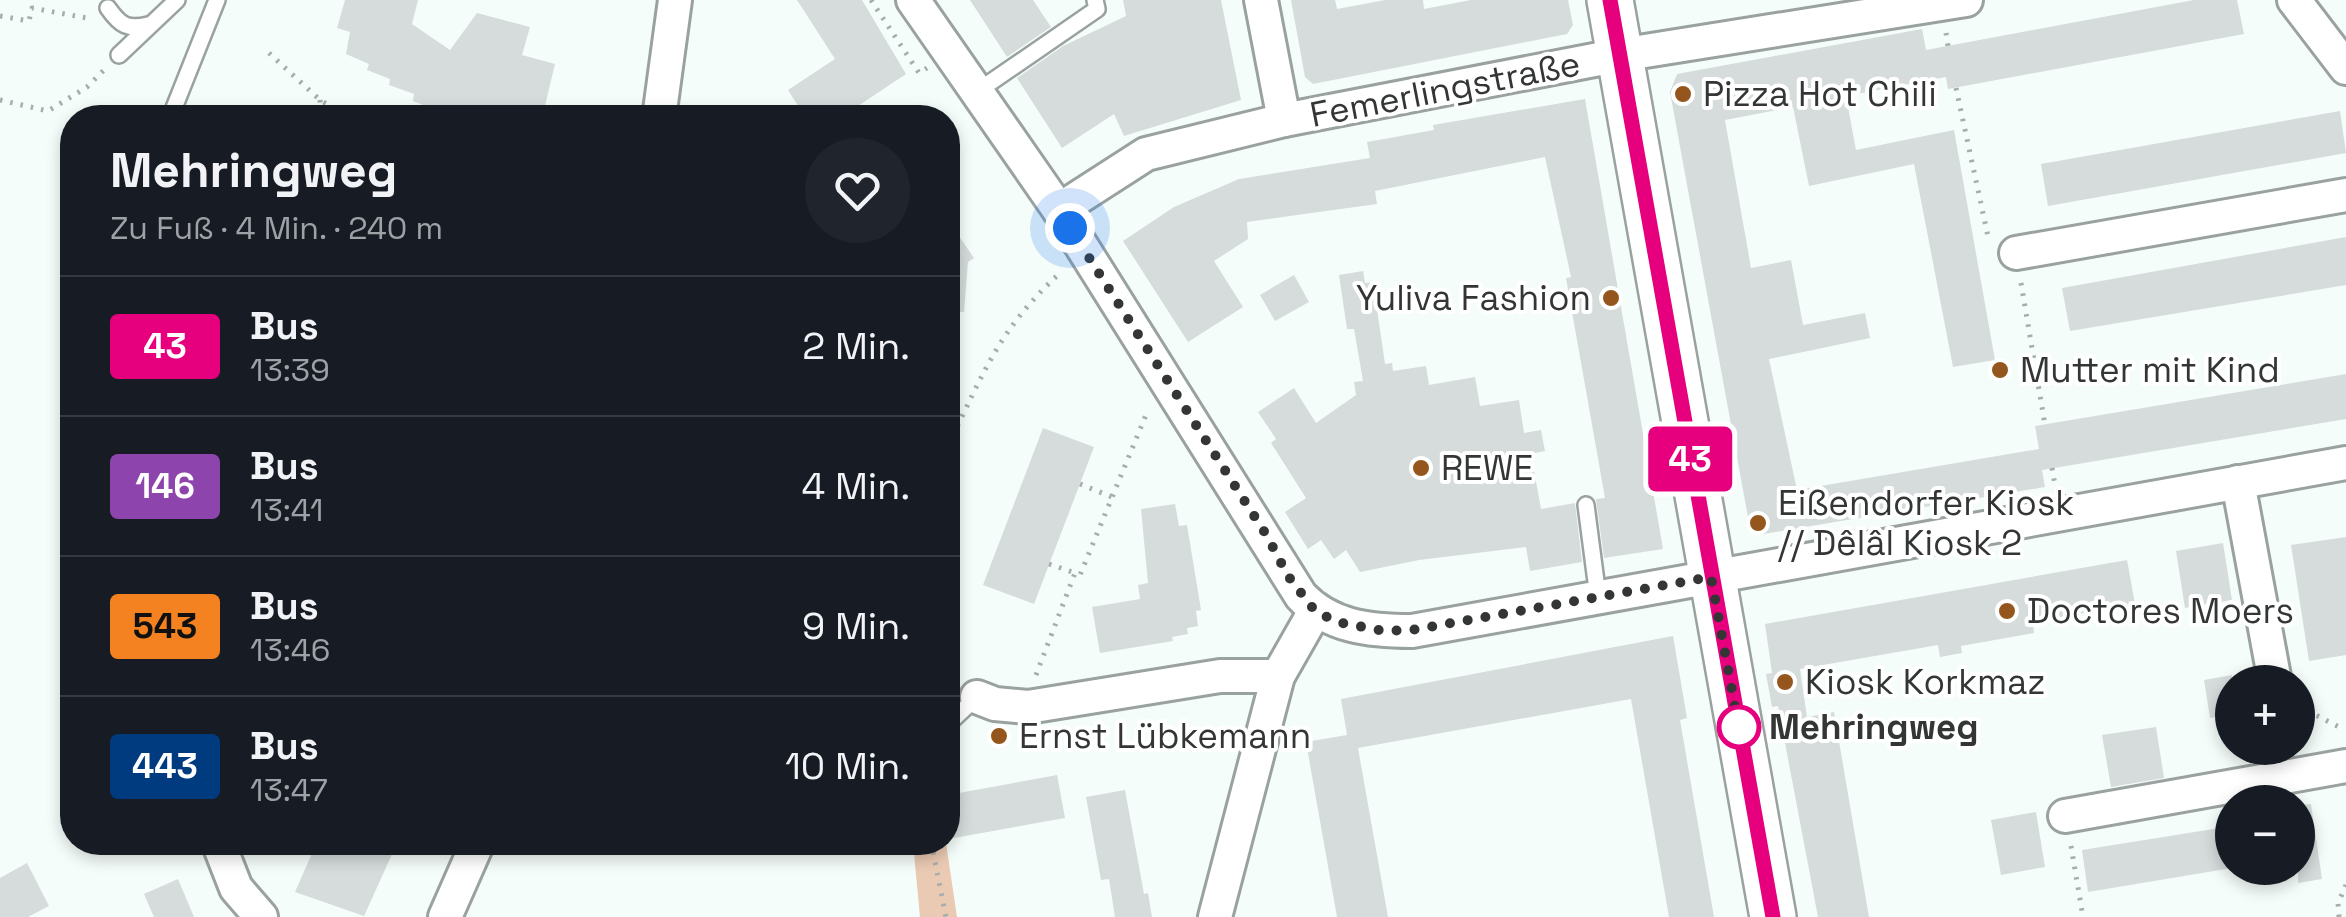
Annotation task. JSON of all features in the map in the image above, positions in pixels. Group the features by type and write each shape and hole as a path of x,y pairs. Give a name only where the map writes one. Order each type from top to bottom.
{"main road":[{"path":"1610,0 1773,917"}],"street":[{"path":"662,105 675,0"},
{"path":"913,0 1059,210 1267,536 1288,576 1315,611 1358,627 1412,630 2346,463"},
{"path":"1261,0 1284,120"},
{"name":"Femerlingstraße","path":"1059,210 1146,154 1284,120 1620,56 1966,0"},
{"path":"2294,0 2346,68"},
{"path":"2016,253 2346,195"},
{"path":"2238,482 2272,665"},
{"path":"1214,917 1278,676 1315,611"},
{"path":"977,697 995,704 1028,707 1220,676 1278,676"},
{"path":"2315,764 2346,766"},
{"path":"2066,816 2278,765"},
{"path":"223,855 236,888 261,917"},
{"path":"446,917 472,855"}],"lane":[{"path":"120,55 177,0"},
{"path":"175,105 217,0"},
{"path":"976,93 1097,10 1095,0"},
{"path":"108,8 119,24 133,29 152,24"},
{"path":"1586,505 1598,597"},
{"path":"960,713 977,697"}],"path":[{"path":"0,16 29,21 32,8 119,24"},
{"path":"270,53 329,105"},
{"path":"0,100 48,111 88,87 120,55"},
{"path":"320,100 320,105"},
{"path":"960,419 995,345 1081,246"},
{"path":"1050,564 1080,576 1144,413"},
{"path":"1080,484 1112,497"},
{"path":"1037,670 1075,573"},
{"path":"2315,715 2341,728"},
{"path":"2066,816 2083,917"},
{"path":"934,855 946,917"},
{"path":"2340,917 2338,903 2346,885"}],"shaded area":[{"path":"914,855 948,855 957,917 920,917"}],"building":[{"path":"345,0 418,0 412,24 450,50 477,13 530,27 522,55 555,64 545,105 423,105 413,101 414,94 389,85 390,79 367,70 369,64 346,54 350,32 337,28"},
{"path":"797,0 862,0 906,74 860,105 798,105 788,90 835,59"},
{"path":"970,0 1033,0 1051,27 1007,57"},
{"path":"1123,0 1221,0 1241,100 1124,136 1114,114 1062,148 1017,78 1063,46 1126,16"},
{"path":"1291,0 1335,0 1337,9 1385,0 1423,0 1424,9 1471,0 1568,0 1573,25 1567,34 1313,84 1305,77"},
{"path":"2194,0 2237,0 2244,34 1948,89 1946,77 1846,96 1856,150 1954,130 1995,360 1953,367 1914,164 1809,186 1793,107 1725,120 1751,268 1791,260 1803,325 1865,313 1870,338 1769,359 1797,490 2039,449 2035,426 2346,374 2346,419 2042,470 2045,487 1757,535 1750,528 1670,92 1677,74 1922,29 1926,50"},
{"path":"1585,99 1663,549 1604,558 1596,499 1605,498 1566,278 1571,277 1545,157 1375,191 1377,204 1247,222 1248,239 1214,261 1243,307 1188,342 1123,241 1174,207 1239,179 1370,158 1367,142 1434,130 1433,125"},
{"path":"2340,111 2346,153 2048,206 2041,164"},
{"path":"2346,237 2346,285 2070,331 2062,288"},
{"path":"960,238 974,258 968,262 964,312 960,312"},
{"name":"REWE","path":"1363,271 1365,283 1373,282 1385,364 1392,363 1393,371 1426,366 1429,385 1475,377 1480,406 1519,400 1524,433 1541,430 1545,451 1531,454 1541,509 1575,503 1582,562 1530,571 1526,547 1419,560 1360,572 1346,550 1334,559 1321,540 1308,549 1285,512 1306,498 1271,443 1276,439 1258,412 1294,388 1316,423 1356,395 1354,382 1363,381 1354,329 1347,329 1339,275"},
{"path":"1294,275 1309,302 1275,321 1260,295"},
{"path":"1043,428 1094,447 1034,604 983,585"},
{"path":"1175,504 1179,526 1187,525 1201,610 1196,611 1198,626 1187,628 1188,634 1172,637 1173,641 1100,653 1092,607 1140,599 1138,585 1148,583 1141,509"},
{"path":"2346,537 2346,655 2309,661 2291,545"},
{"path":"2223,543 2232,600 2185,608 2176,551"},
{"path":"2127,560 2135,604 2033,622 2034,633 1961,646 1962,653 1940,657 1938,645 1800,669 1807,717 1834,712 1869,917 1818,917 1778,706 1772,707 1766,674 1772,673 1765,624"},
{"path":"1673,636 1687,718 1680,720 1714,917 1669,917 1631,699 1358,748 1388,917 1337,917 1306,742 1347,735 1341,699"},
{"path":"2215,678 2215,717 2210,718 2204,680"},
{"path":"2156,727 2164,778 2111,787 2102,735"},
{"path":"1057,775 1065,818 960,837 960,793"},
{"path":"1125,790 1144,894 1148,893 1152,917 1115,917 1109,879 1101,880 1086,797"},
{"path":"2036,812 2045,867 2001,875 1991,820"},
{"path":"2215,829 2215,871 2088,892 2082,850"},
{"path":"2315,831 2322,879 2315,880"},
{"path":"311,855 392,855 364,916 295,892"},
{"path":"27,863 49,906 28,917 0,917 0,878"},
{"path":"178,879 194,917 154,917 144,894"}],"bus line":[{"name":"43","path":"1610,0 1773,917"}],"place":[{"name":"Pizza Hot Chili","path":"1683,94"},
{"name":"Yuliva Fashion","path":"1611,298"},
{"name":"Mutter mit Kind","path":"2000,370"},
{"name":"REWE","path":"1421,468"},
{"name":"Eißendorfer Kiosk // Dêlâl Kiosk 2","path":"1758,523"},
{"name":"Doctores Moers","path":"2007,611"},
{"name":"Kiosk Korkmaz","path":"1785,682"},
{"name":"Mehringweg","path":"1739,727"},
{"name":"Ernst Lübkemann","path":"999,736"}],"route":[{"path":"1070,228 1267,536 1300,596 1315,611 1358,627 1412,630 1711,577 1740,734 1739,727"}]}
